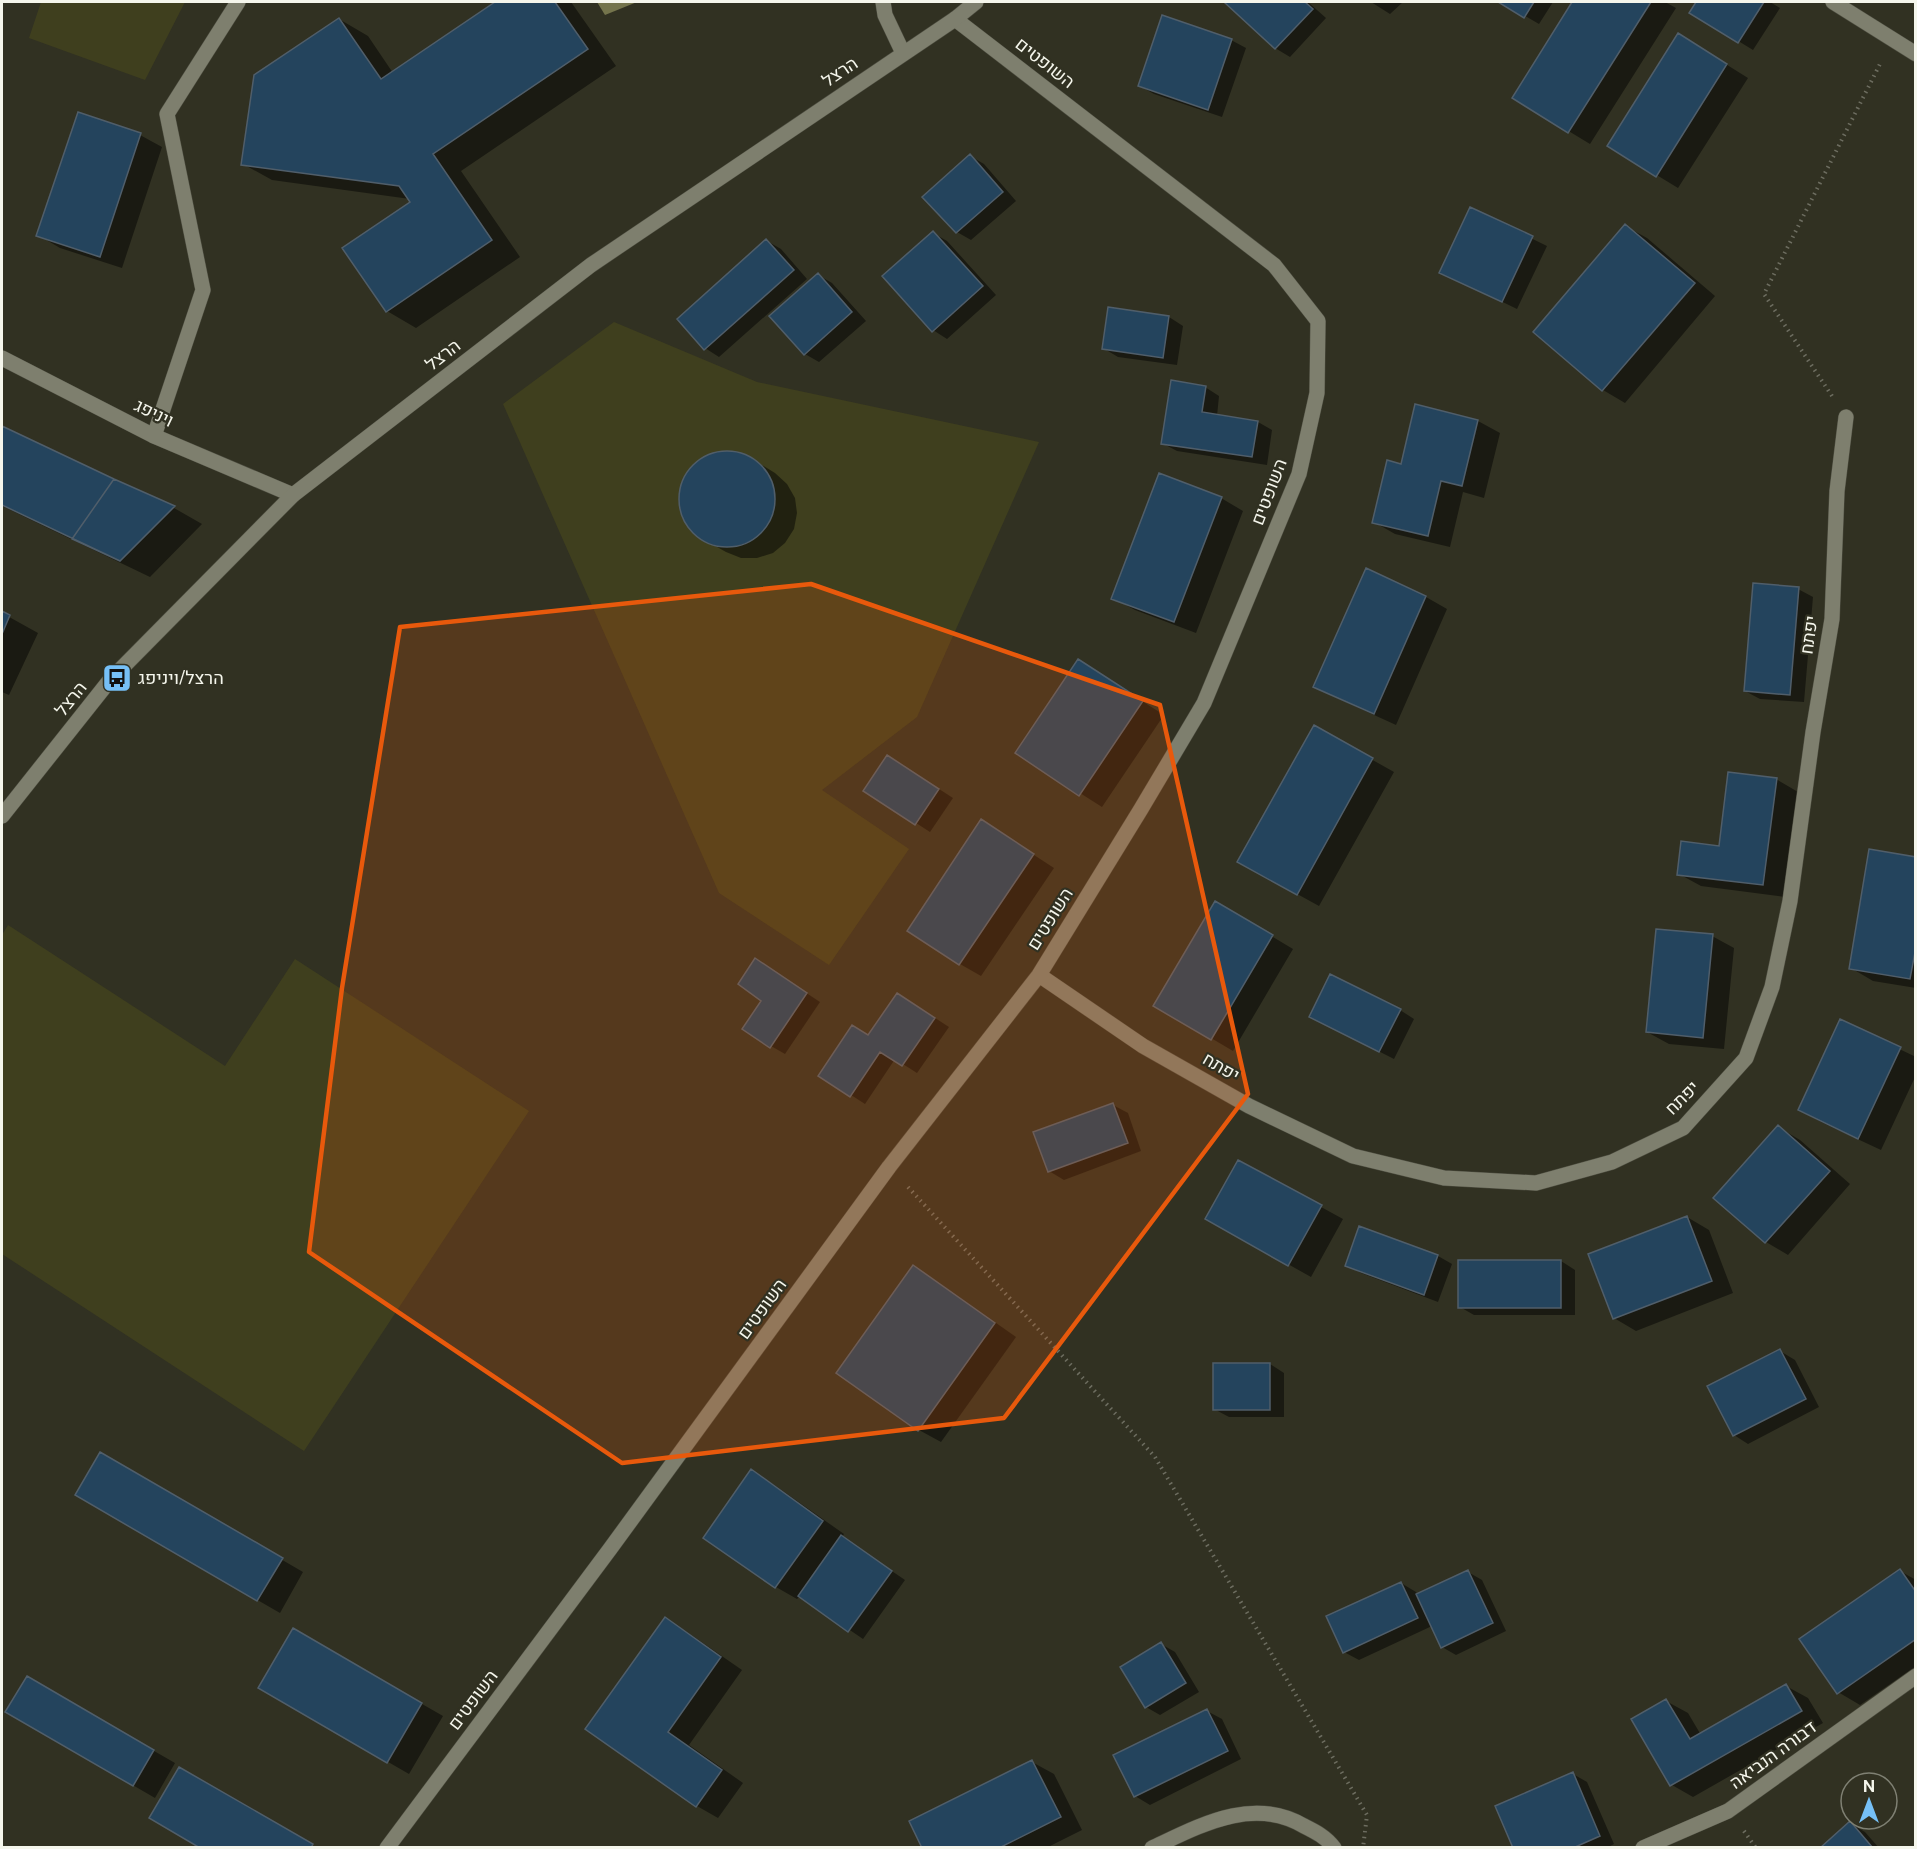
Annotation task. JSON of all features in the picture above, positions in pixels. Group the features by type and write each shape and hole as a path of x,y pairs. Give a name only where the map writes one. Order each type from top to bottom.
{"street":[{"path":"154,436 203,290 167,114 238,2"},
{"path":"883,2 885,15 903,53"},
{"name":"הרצל","path":"2,816 110,681 293,495 591,265 955,19 976,2"},
{"path":"1833,2 1916,54"},
{"name":"השופטים","path":"387,1848 890,1167 1039,975 1204,703 1299,474 1317,393 1318,321 1274,265 955,19"},
{"name":"ויניפג","path":"2,358 154,436 293,495"},
{"name":"יפתח","path":"1039,975 1143,1046 1249,1106 1353,1156 1444,1178 1536,1183 1612,1162 1683,1128 1746,1058 1772,987 1790,901 1813,732 1832,619 1837,491 1845,417"},
{"name":"דבורה הנביאה","path":"1643,1848 1728,1810 1916,1676"},
{"path":"1152,1848 1202,1824 1244,1812 1289,1817 1327,1839 1334,1848"}],"path":[{"path":"1845,417 1764,294 1892,39"},
{"path":"890,1167 1155,1457 1367,1815 1364,1848"}],"highlighted area":[{"path":"811,584 1160,705 1248,1094 1004,1418 622,1463 309,1252 342,988 400,627"}],"shaded area":[{"path":"41,2 185,2 145,80 29,38"},
{"path":"597,2 637,2 605,15"},
{"path":"614,322 757,382 1039,442 917,717 822,790 909,849 829,965 719,893 503,404"},
{"path":"8,925 225,1066 295,959 529,1111 304,1451 2,1254 2,935"}],"building":[{"path":"495,2 555,2 588,49 433,154 492,240 386,312 342,248 410,202 399,186 241,165 254,75 339,18 381,79"},
{"path":"1224,2 1305,2 1313,9 1275,49"},
{"path":"1498,2 1534,2 1524,18"},
{"path":"1572,2 1651,2 1568,133 1512,98"},
{"path":"1696,2 1764,2 1738,43 1689,13"},
{"path":"1162,15 1232,39 1208,110 1138,86"},
{"path":"1678,33 1727,64 1656,177 1607,146"},
{"path":"78,112 141,133 100,257 36,236"},
{"path":"970,154 1003,192 956,233 922,197"},
{"path":"1470,207 1533,236 1502,302 1439,273"},
{"path":"1625,224 1695,283 1602,391 1533,332"},
{"path":"933,231 983,286 932,332 882,276"},
{"path":"766,239 794,270 704,350 677,319"},
{"path":"818,273 852,312 804,355 769,316"},
{"path":"1108,307 1169,316 1163,358 1102,349"},
{"path":"1171,380 1206,386 1202,412 1258,421 1252,457 1161,444"},
{"path":"1415,404 1478,420 1462,486 1441,481 1428,536 1372,523 1387,460 1401,464"},
{"path":"2,426 175,506 120,561 2,505"},
{"path":"727,451 745,455 761,465 771,481 775,499 771,517 761,533 745,543 727,547 709,543 693,533 683,517 679,499 683,481 693,465 709,455"},
{"path":"1159,473 1222,497 1174,622 1111,599"},
{"path":"114,479 175,506 120,561 72,539"},
{"path":"1366,568 1426,596 1374,714 1313,687"},
{"path":"1753,583 1799,587 1790,695 1744,691"},
{"path":"2,611 10,615 2,634"},
{"path":"1078,659 1143,701 1079,796 1015,753"},
{"path":"1314,725 1373,758 1297,895 1237,862"},
{"path":"887,755 939,789 915,825 863,791"},
{"path":"1728,772 1777,778 1763,885 1677,875 1681,841 1719,846"},
{"path":"981,819 1034,854 959,965 907,931"},
{"path":"1869,849 1916,857 1916,947 1910,979 1849,969"},
{"path":"1215,901 1273,935 1211,1040 1153,1006"},
{"path":"1656,929 1713,934 1703,1038 1646,1032"},
{"path":"755,958 807,993 770,1048 742,1029 761,1001 738,984"},
{"path":"1330,974 1401,1009 1379,1052 1309,1017"},
{"path":"897,993 935,1018 902,1066 880,1052 850,1097 818,1076 852,1025 868,1035"},
{"path":"1840,1019 1901,1047 1858,1139 1798,1110"},
{"path":"1113,1103 1128,1143 1048,1172 1033,1132"},
{"path":"1778,1125 1830,1171 1765,1243 1713,1198"},
{"path":"1238,1160 1322,1205 1288,1266 1205,1219"},
{"path":"1687,1216 1712,1281 1613,1319 1588,1254"},
{"path":"1359,1226 1438,1255 1424,1295 1345,1266"},
{"path":"1458,1260 1561,1260 1561,1308 1458,1308"},
{"path":"913,1265 995,1323 918,1431 836,1373"},
{"path":"1780,1349 1806,1399 1733,1436 1707,1386"},
{"path":"1213,1363 1270,1363 1270,1410 1213,1410"},
{"path":"100,1452 283,1558 257,1601 75,1495"},
{"path":"751,1469 823,1521 775,1588 703,1538"},
{"path":"841,1535 892,1571 848,1632 798,1596"},
{"path":"1900,1569 1916,1592 1916,1639 1837,1694 1799,1639"},
{"path":"1468,1570 1493,1623 1441,1648 1416,1594"},
{"path":"1401,1582 1418,1618 1343,1653 1326,1616"},
{"path":"665,1617 721,1657 668,1732 722,1770 696,1807 585,1729"},
{"path":"293,1628 422,1703 387,1763 258,1688"},
{"path":"1161,1642 1186,1683 1145,1708 1120,1667"},
{"path":"27,1676 154,1750 133,1786 5,1712"},
{"path":"1786,1684 1802,1711 1670,1786 1631,1719 1666,1699 1690,1739"},
{"path":"1207,1709 1228,1751 1134,1797 1113,1755"},
{"path":"1032,1760 1061,1817 999,1848 922,1848 909,1821"},
{"path":"179,1767 313,1844 311,1848 200,1848 149,1818"},
{"path":"1573,1772 1600,1836 1573,1848 1513,1848 1495,1806"},
{"path":"1839,1831 1859,1831 1873,1848 1820,1848"}],"place":[{"name":"הרצל/ויניפג","path":"117,678"}]}
